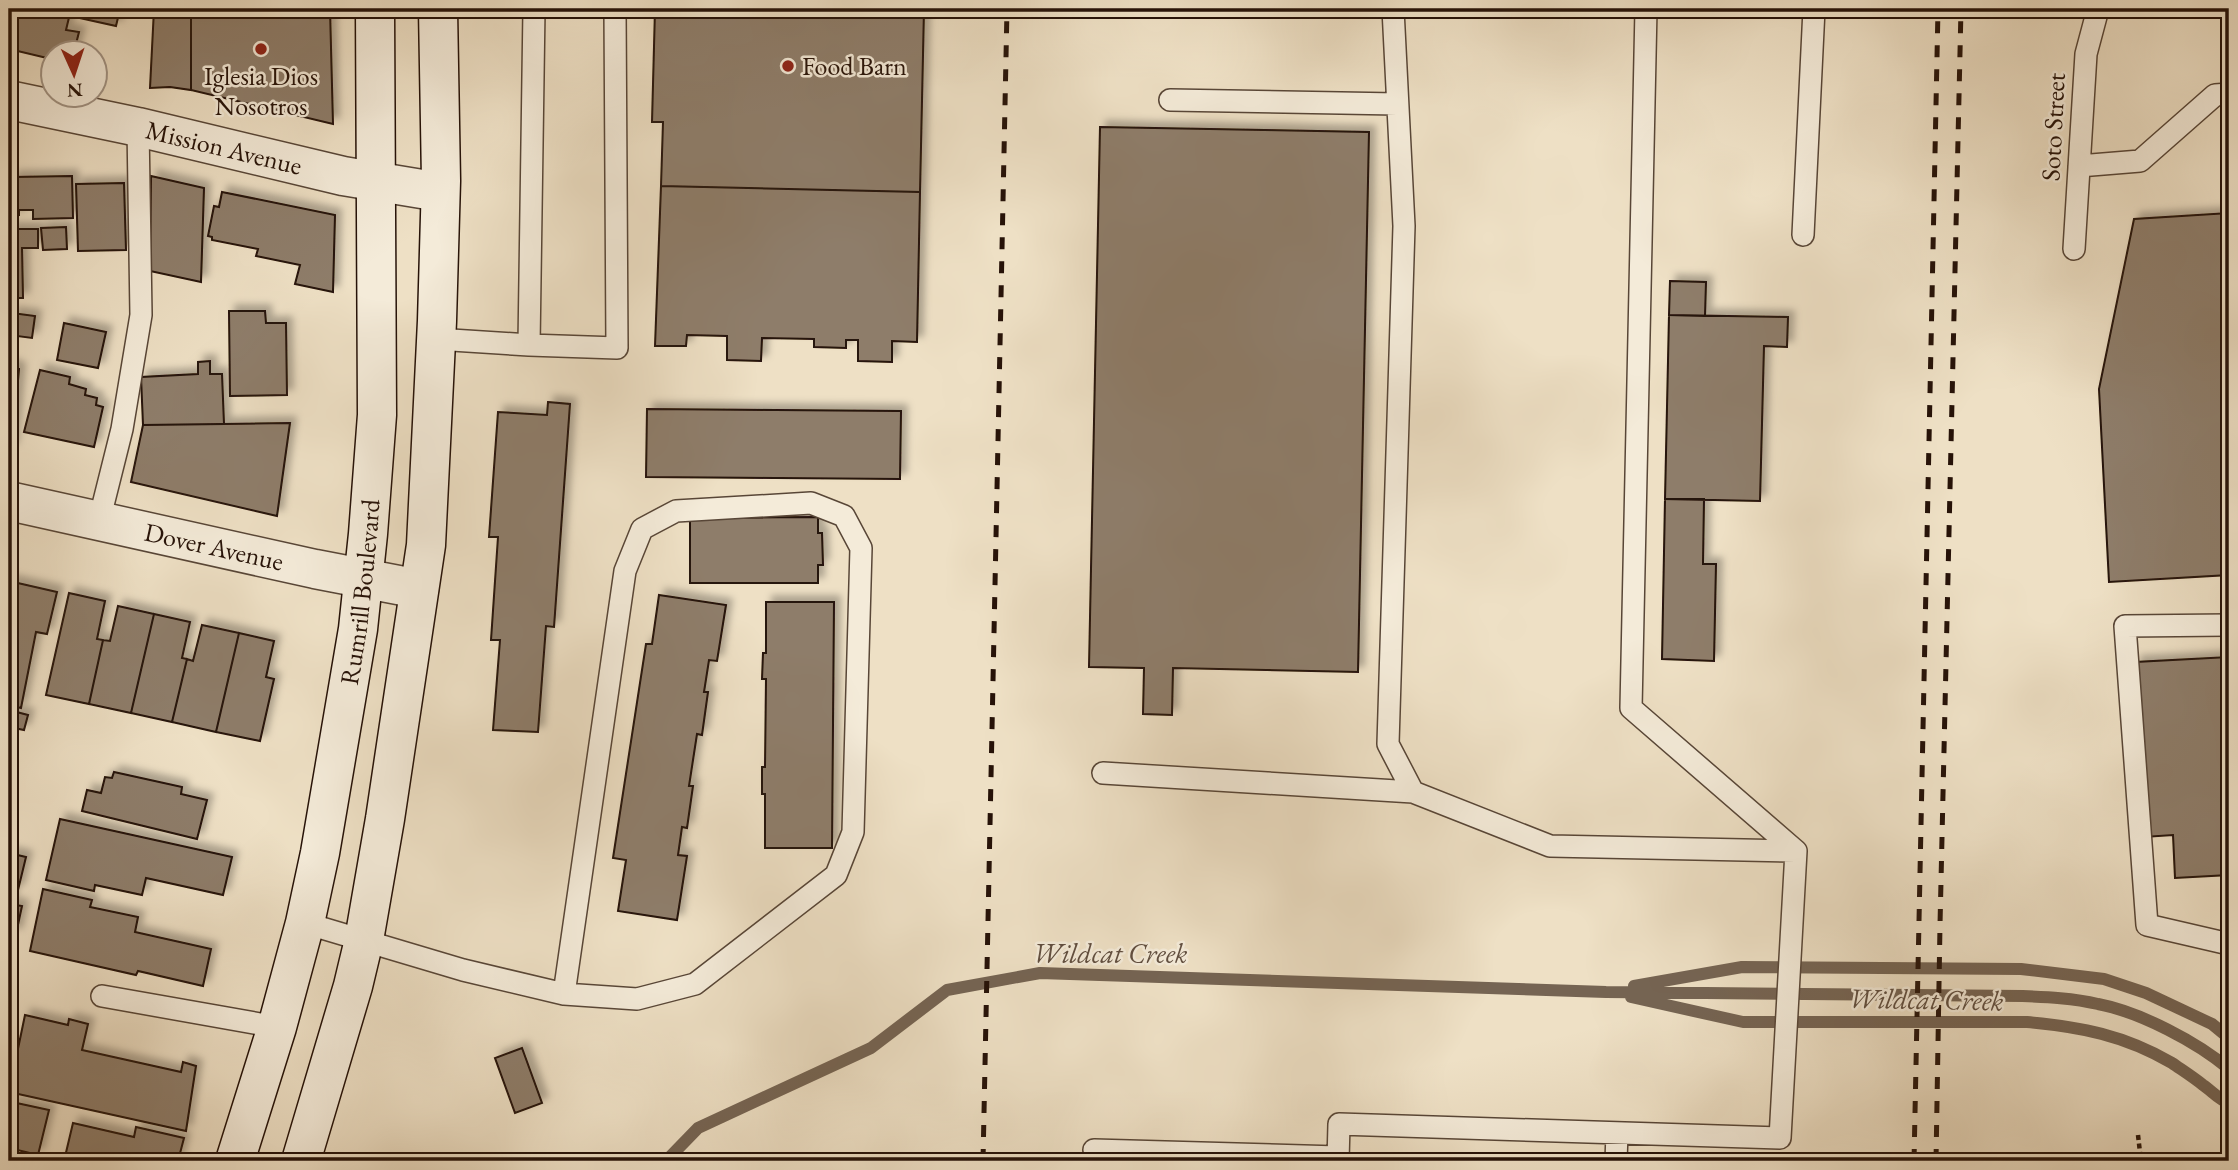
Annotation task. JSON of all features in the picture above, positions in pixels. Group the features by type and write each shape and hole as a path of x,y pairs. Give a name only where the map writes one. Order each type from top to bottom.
{"main road":[{"name":"Rumrill Boulevard","path":"235,1161 277,1027 305,923 338,753 358,629 369,534 377,415 375,9"},
{"path":"301,1161 346,1012 364,940 426,545 440,192 439,9"},
{"name":"Mission Avenue","path":"9,100 138,127 344,176 440,192"},
{"name":"Dover Avenue","path":"9,501 419,589"}],"lane":[{"path":"529,345 534,9"},
{"path":"436,339 618,348 615,9"},
{"path":"1393,9 1404,226 1388,744 1413,792"},
{"path":"1646,9 1631,708 1796,851"},
{"path":"1803,235 1814,9"},
{"name":"Soto Street","path":"2074,249 2086,54 2098,9"},
{"path":"2079,166 2140,161 2215,95 2229,94"},
{"path":"1170,100 1397,104"},
{"path":"99,521 122,429 141,315 138,127"},
{"path":"305,923 463,970 564,994 637,999 695,984 836,875 853,832 862,548 844,516 811,503 676,510 642,529 625,571 564,994"},
{"path":"2229,625 2124,626 2147,925 2229,944"},
{"path":"1103,773 1413,792 1550,846 1796,851"},
{"path":"1094,1150 1338,1159 1339,1124 1780,1138 1796,851"},
{"path":"102,996 277,1027"},
{"path":"1616,1161 1618,1133"}],"path":[{"path":"2138,1135 2141,1161"}],"building":[{"path":"9,9 71,9 66,30 79,32 78,38 38,38 38,56 9,49"},
{"path":"77,9 120,9 116,26 75,17"},
{"path":"154,9 191,9 191,90 150,88"},
{"name":"Iglesia Dios Nosotros","path":"191,9 330,9 333,124 191,90"},
{"name":"Food Barn","path":"655,9 924,9 920,192 661,186 663,122 652,122"},
{"path":"1100,127 1369,132 1358,672 1173,668 1172,715 1143,714 1144,668 1089,667"},
{"path":"72,176 73,218 33,219 33,210 19,210 19,215 9,216 9,181 13,181 13,177"},
{"path":"151,176 204,188 201,282 150,271"},
{"path":"124,183 126,250 78,251 76,184"},
{"path":"661,186 920,192 917,342 892,341 892,362 858,361 858,340 846,340 846,348 814,347 814,339 762,338 761,361 727,360 727,336 687,335 686,346 655,346"},
{"path":"222,192 335,215 333,292 295,284 300,265 256,256 258,249 212,240 212,237 208,236 214,206 219,207"},
{"path":"2229,213 2229,575 2109,582 2099,389 2134,219"},
{"path":"66,227 67,249 43,250 41,228"},
{"path":"9,229 38,229 38,248 22,248 23,298 9,298"},
{"path":"1670,281 1706,282 1705,316 1669,315"},
{"path":"229,311 265,311 266,323 286,323 287,395 230,396"},
{"path":"12,313 35,316 32,338 9,335"},
{"path":"1669,315 1788,317 1787,347 1764,346 1760,501 1665,499"},
{"path":"64,323 106,332 98,368 57,360"},
{"path":"210,361 210,374 222,374 224,424 143,425 141,377 198,374 198,362"},
{"path":"9,365 19,369 12,449 9,449"},
{"path":"40,370 70,377 69,384 86,389 85,395 97,398 96,405 103,407 94,447 24,432"},
{"path":"548,402 570,404 554,627 546,626 538,732 493,730 500,640 491,640 498,537 489,537 498,412 547,415"},
{"path":"647,409 901,411 900,479 646,477"},
{"path":"290,423 277,516 131,482 143,425"},
{"path":"1665,499 1704,499 1703,564 1716,564 1714,661 1662,659"},
{"path":"818,517 818,533 822,533 823,565 818,565 818,583 690,583 690,518"},
{"path":"9,581 57,592 47,634 36,632 21,708 9,705"},
{"path":"69,593 105,601 97,639 103,640 89,704 46,695"},
{"path":"659,595 726,605 717,661 709,660 702,735 697,734 689,786 693,786 687,828 682,827 678,855 687,856 677,920 618,911 626,860 613,858 646,644 652,644"},
{"path":"766,602 834,602 832,848 765,848 762,767 765,767 766,679 762,679 763,653 766,653"},
{"path":"118,606 154,614 131,713 89,704 103,640 110,641"},
{"path":"154,614 190,622 182,658 187,659 172,722 131,713"},
{"path":"202,625 239,633 216,732 172,722 187,659 193,661"},
{"path":"239,633 274,641 266,677 274,679 260,741 216,732"},
{"path":"2229,657 2229,875 2175,878 2173,835 2144,837 2135,662"},
{"path":"9,710 28,715 24,730 9,727"},
{"path":"114,772 182,787 181,794 207,800 197,839 82,811 87,790 101,793 105,777 112,778"},
{"path":"60,819 232,857 223,895 146,878 142,895 95,885 94,891 46,880"},
{"path":"9,853 26,857 18,890 9,887"},
{"path":"9,887 13,888 10,904 22,906 16,934 9,933"},
{"path":"43,889 92,900 90,907 138,917 135,932 211,949 203,986 138,971 136,975 30,951"},
{"path":"25,1015 68,1025 69,1019 88,1024 82,1050 181,1072 183,1062 196,1066 186,1131 9,1092"},
{"path":"522,1048 542,1103 515,1113 495,1058"},
{"path":"12,1102 49,1110 38,1155 9,1148 9,1115"},
{"path":"73,1123 134,1137 136,1127 184,1138 178,1161 64,1161"}],"waterway":[{"name":"Wildcat Creek","path":"1634,986 1742,967 2021,969 2104,979 2146,993 2212,1024 2229,1038"},
{"name":"Wildcat Creek","path":"666,1161 698,1128 871,1048 947,990 1040,973 1606,992 2060,998 2114,1008 2149,1021 2185,1039 2229,1069"},
{"name":"Wildcat Creek","path":"1631,997 1743,1022 2027,1022 2084,1030 2119,1039 2154,1053 2229,1103"}],"railway":[{"path":"983,1161 1007,9"},
{"path":"1914,1161 1938,9"},
{"path":"1936,1161 1961,9"}],"place":[{"name":"Iglesia Dios Nosotros","path":"261,49"},
{"name":"Food Barn","path":"788,66"}]}
